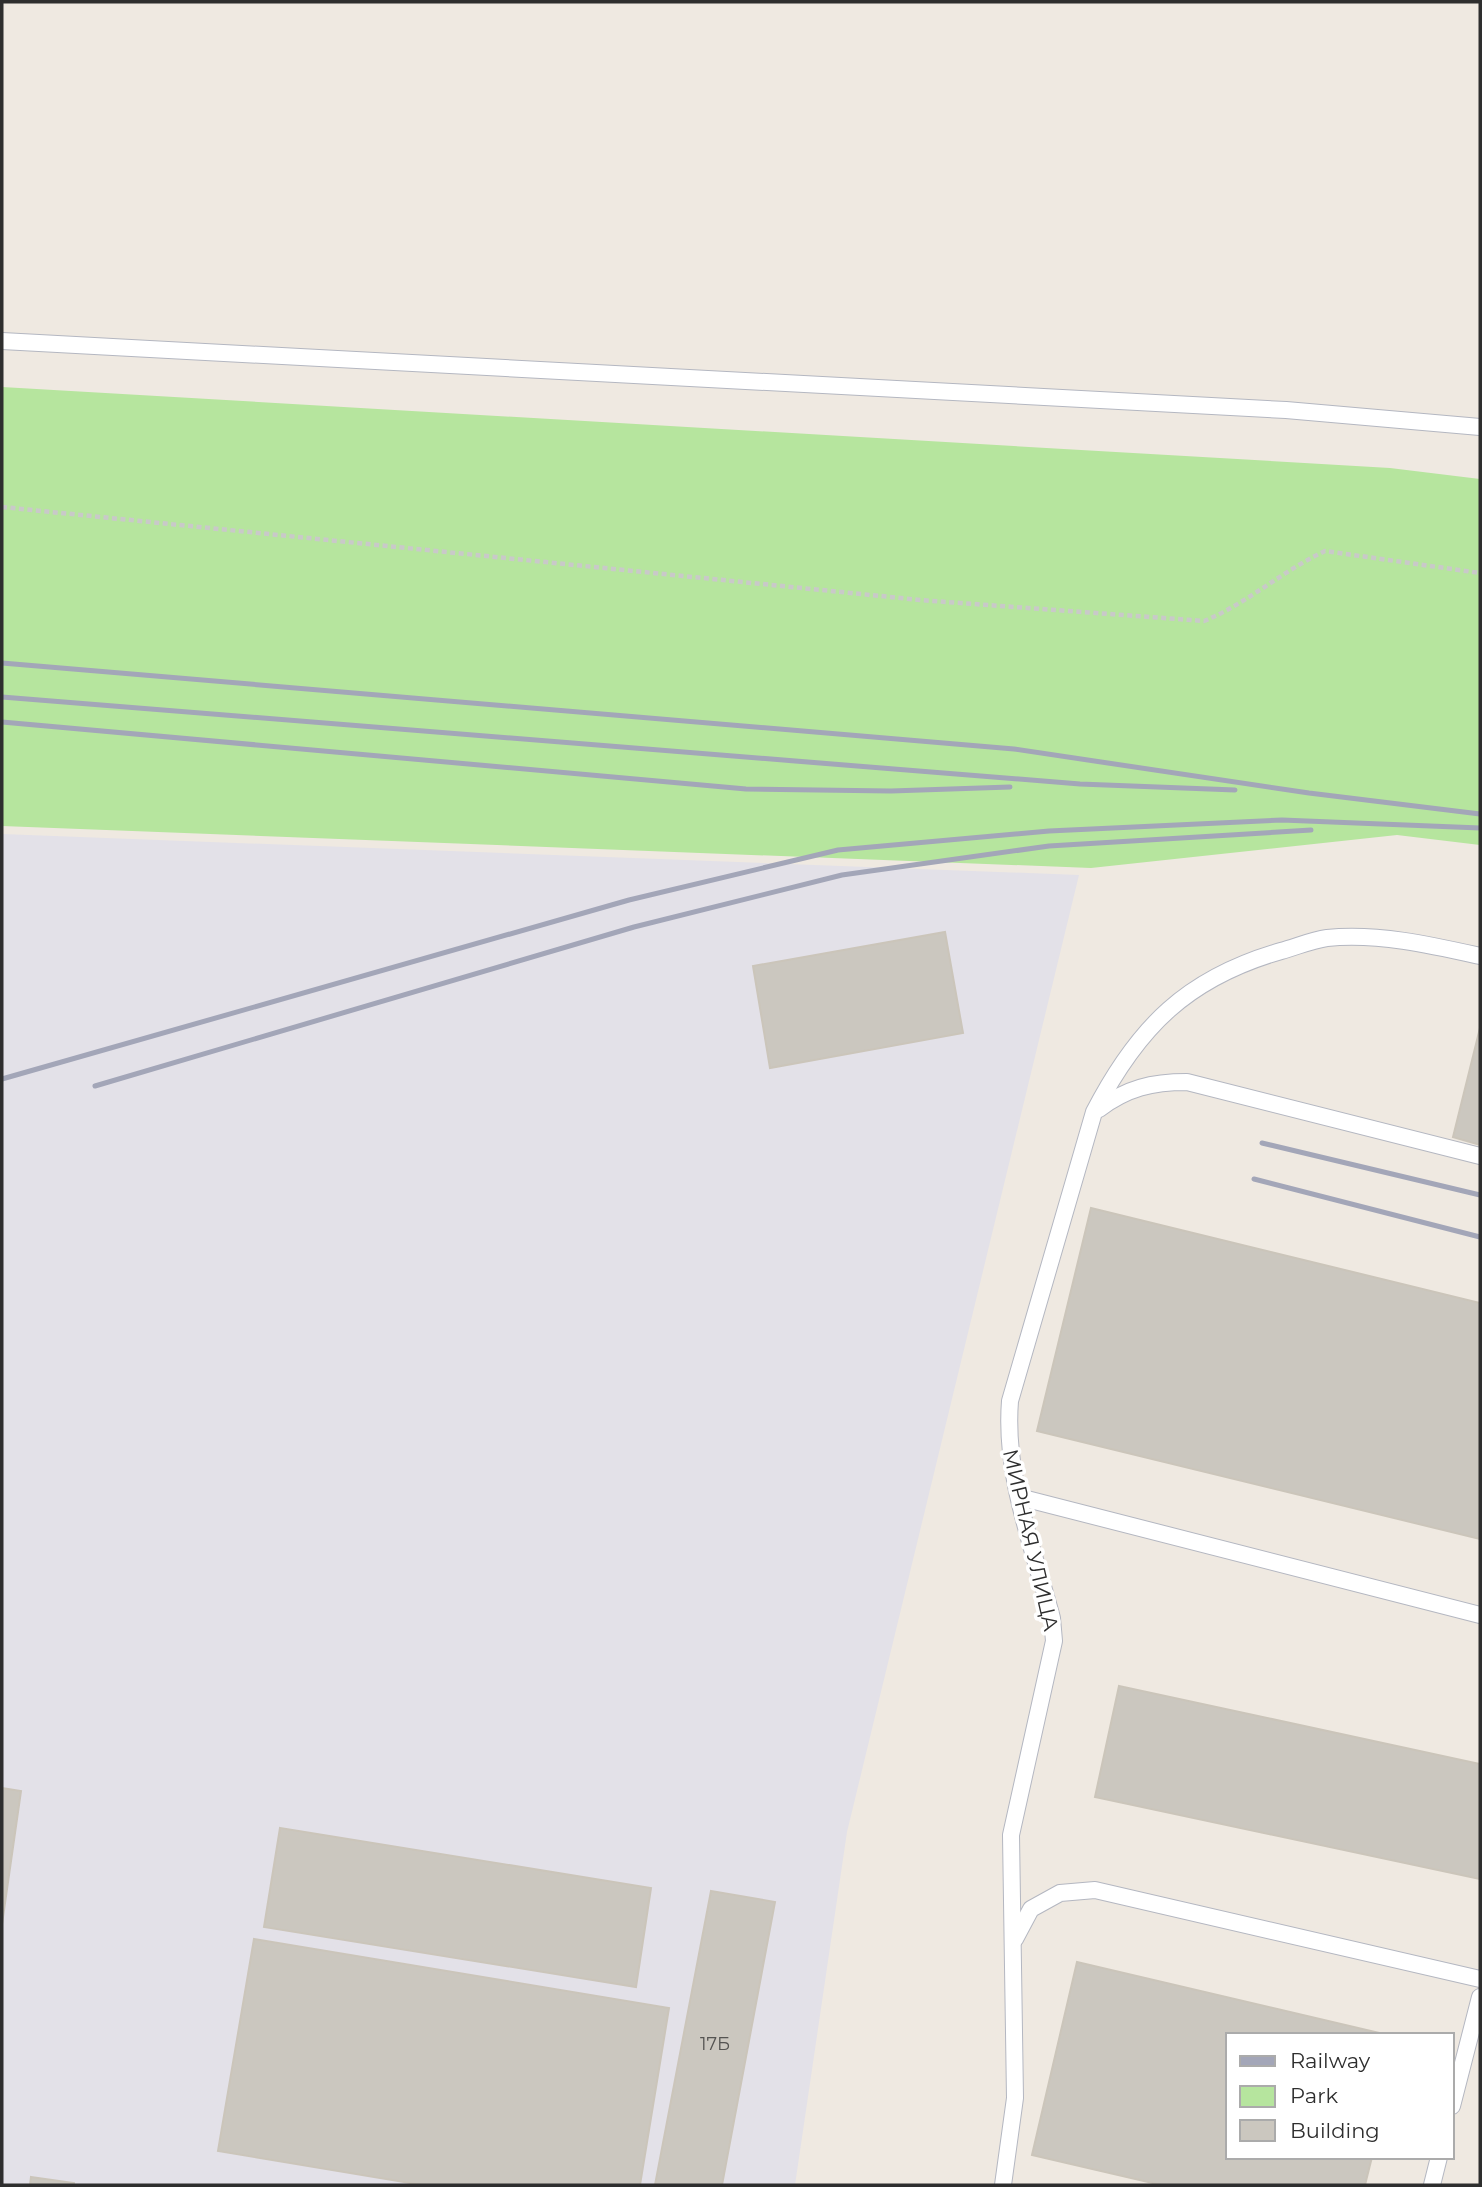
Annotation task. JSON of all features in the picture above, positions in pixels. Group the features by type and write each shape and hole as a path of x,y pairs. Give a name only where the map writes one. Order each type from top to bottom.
{"lane":[{"path":"2,341 1286,410 1480,427"},
{"name":"МИРНАЯ УЛИЦА","path":"1003,2185 1014,2098 1011,1835 1054,1642 1052,1618 1010,1463 1010,1401 1094,1112 1133,1047 1157,1022 1203,983 1240,963 1326,938 1407,940 1480,956"},
{"path":"1094,1112 1119,1093 1155,1082 1187,1082 1480,1156"},
{"path":"1019,1497 1480,1615"},
{"path":"1013,1943 1031,1909 1060,1893 1095,1890 1480,1979"},
{"path":"1454,2098 1480,1997"},
{"path":"1432,2185 1438,2159"}],"path":[{"path":"2,506 920,600 1204,621 1235,608 1303,561 1325,551 1480,573"}],"shaded area":[{"path":"2,834 1079,875 847,1832 795,2185 2,2185"}],"green space":[{"path":"2,387 1390,468 1480,479 1480,845 1397,835 1091,868 2,826"}],"building":[{"path":"945,932 963,1033 770,1068 753,966"},
{"path":"1480,1028 1480,1145 1453,1137"},
{"path":"1091,1208 1480,1303 1480,1539 1037,1431"},
{"path":"1119,1686 1480,1764 1480,1879 1095,1797"},
{"path":"2,1788 21,1791 2,1924"},
{"path":"280,1828 651,1888 636,1987 264,1927"},
{"path":"711,1891 775,1902 722,2185 655,2185"},
{"path":"254,1939 669,2008 640,2185 422,2185 218,2151"},
{"path":"1077,1962 1379,2033 1226,2033 1226,2159 1372,2159 1365,2185 1161,2185 1032,2155"},
{"path":"31,2177 74,2183 74,2185 30,2185"}],"railway":[{"path":"2,663 1014,749 1309,793 1480,814"},
{"path":"2,697 1080,784 1235,790"},
{"path":"2,722 746,789 891,791 1010,787"},
{"path":"2,1079 629,900 838,850 1049,831 1282,820 1480,828"},
{"path":"95,1086 634,927 842,875 1049,846 1311,830"},
{"path":"1262,1143 1480,1195"},
{"path":"1254,1179 1480,1237"}]}
